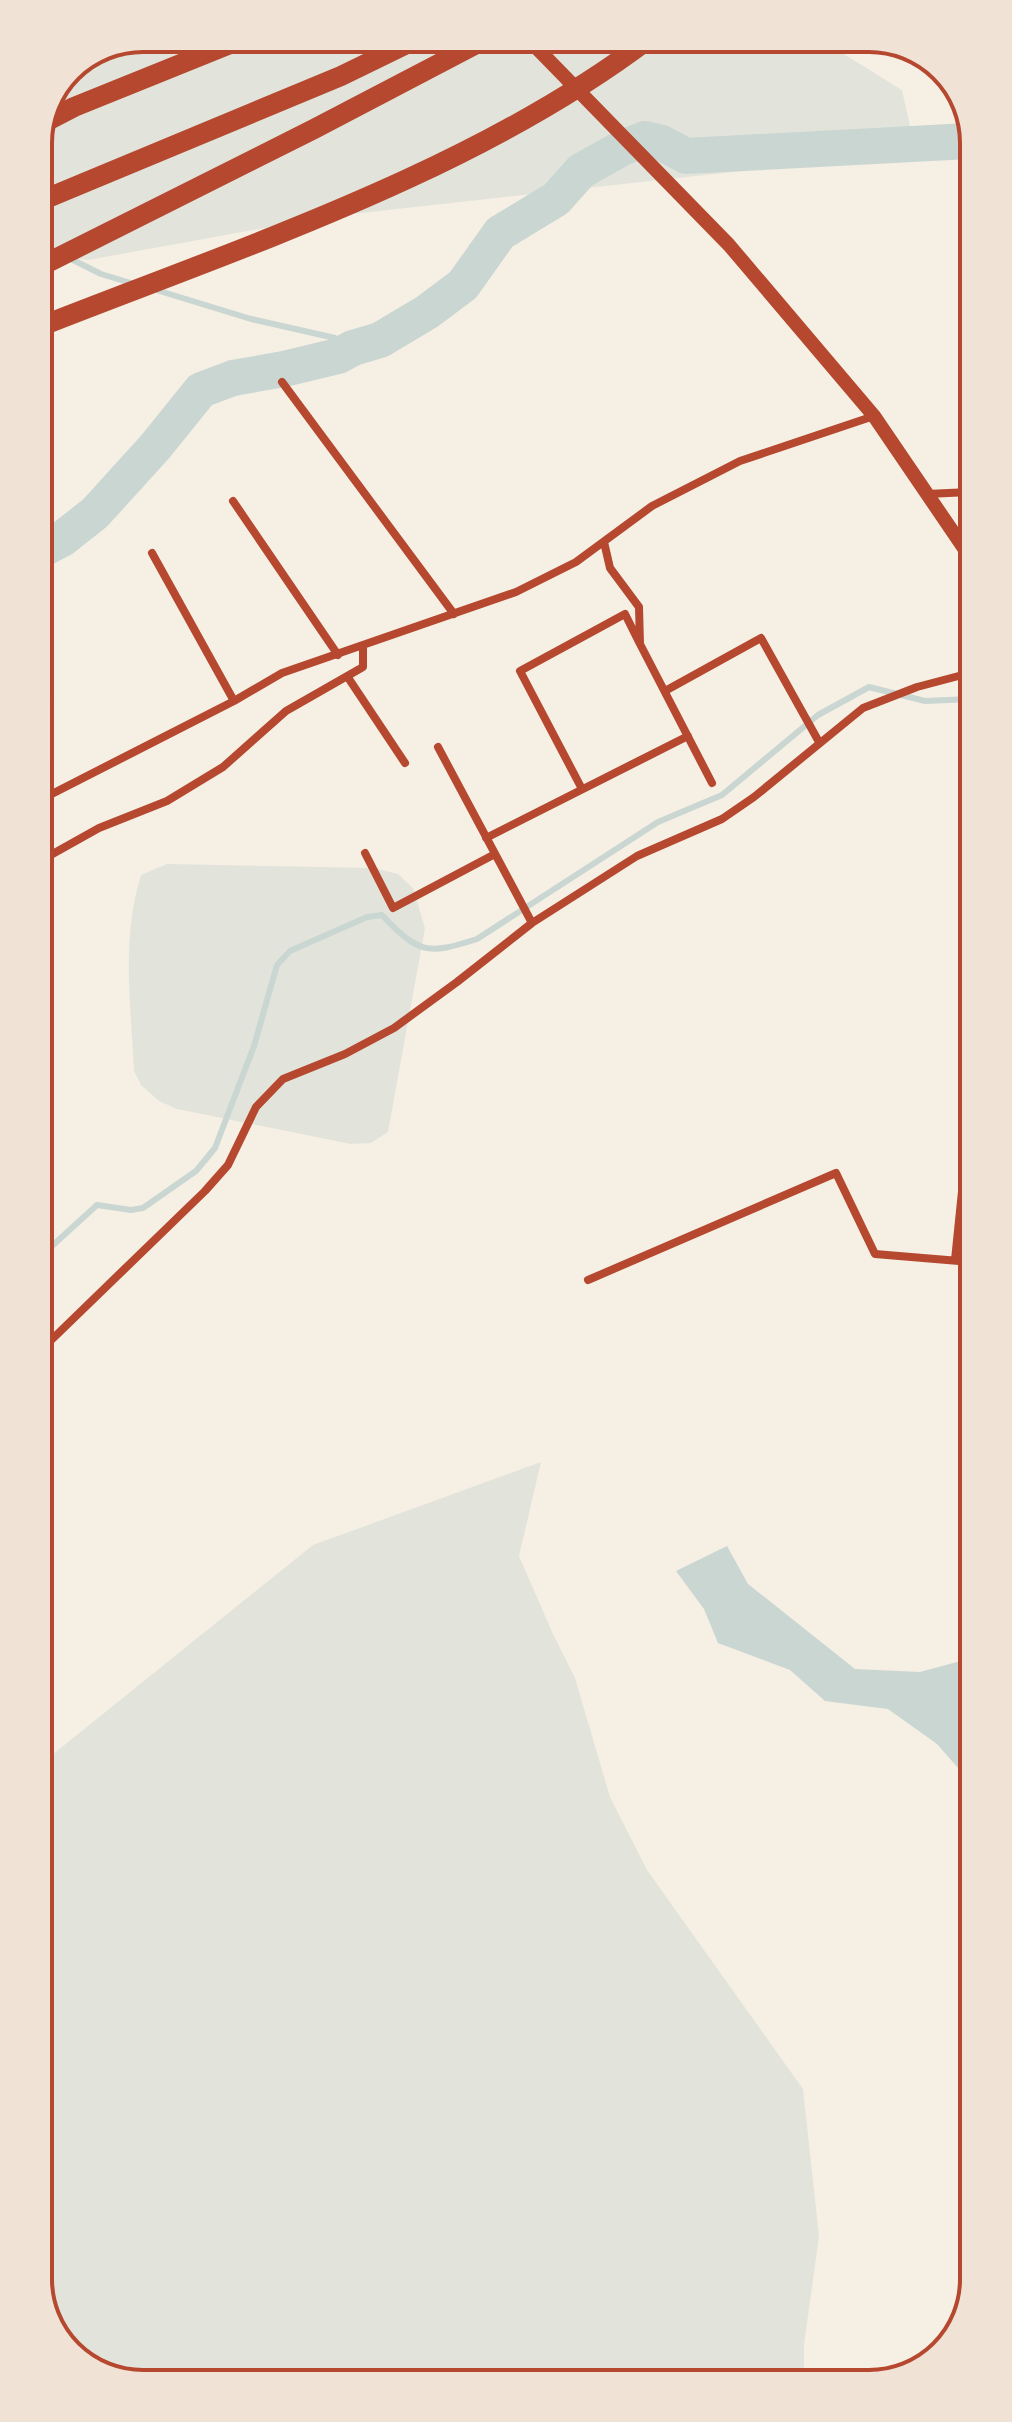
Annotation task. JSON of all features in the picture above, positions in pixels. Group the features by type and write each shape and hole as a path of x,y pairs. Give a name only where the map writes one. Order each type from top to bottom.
{"highway":[{"path":"56,116 210,52"},
{"path":"52,196 341,76 390,52"},
{"path":"52,260 462,52"},
{"path":"52,322 321,216 454,156 578,90 631,52"}],"street":[{"path":"541,52 729,245 874,416 960,542"},
{"path":"282,382 454,614"},
{"path":"52,794 282,673 516,592 576,562 652,506 740,461 874,416"},
{"path":"927,494 960,492"},
{"path":"233,501 338,655"},
{"path":"604,542 610,568 639,607 640,644"},
{"path":"152,553 234,701"},
{"path":"582,789 520,671 625,614 712,783"},
{"path":"665,691 761,638 819,742"},
{"path":"52,854 99,828 167,801 223,767 286,711 363,667 363,646"},
{"path":"347,676 405,763"},
{"path":"52,1339 205,1191 228,1165 256,1107 283,1079 345,1054 394,1028 532,923 637,856 722,819 754,797 863,708 917,687 960,676"},
{"path":"486,838 688,736"},
{"path":"438,747 532,923"},
{"path":"365,853 393,908 495,854"},
{"path":"588,1280 836,1173 875,1254 960,1261"},
{"path":"955,1260 960,1211"}],"shaded area":[{"path":"841,52 902,90 910,126 904,138 831,161 325,217 88,260 52,256 52,137 55,119 61,103 83,75 97,64 125,54"},
{"path":"167,864 374,868 398,874 413,888 425,928 388,1132 371,1143 351,1144 177,1109 159,1101 141,1085 134,1071 129,973 131,923 141,875"},
{"path":"541,1462 519,1556 575,1678 610,1797 647,1870 803,2089 819,2236 804,2345 804,2370 137,2370 97,2358 64,2325 54,2297 52,2279 52,1755 313,1545"},
{"path":"727,1546 748,1584 855,1669 920,1672 960,1661 960,1770 937,1744 888,1709 825,1701 790,1670 718,1643 704,1609 676,1571"}],"waterway":[{"path":"52,544 95,513 201,390 233,378 338,356 380,340 427,312 463,285 500,233 556,199 581,171 622,148 645,139 662,143 686,156 960,141"},
{"path":"52,250 57,252"},
{"path":"67,257 101,274 134,284"},
{"path":"153,289 251,319 335,338 353,348"},
{"path":"52,1246 97,1205 131,1210 143,1208 196,1171 215,1148 254,1046 277,965 290,951 367,917 382,915 405,937 425,948 435,949 477,939 658,822 722,795 818,715 869,687 925,701 960,699"}]}
